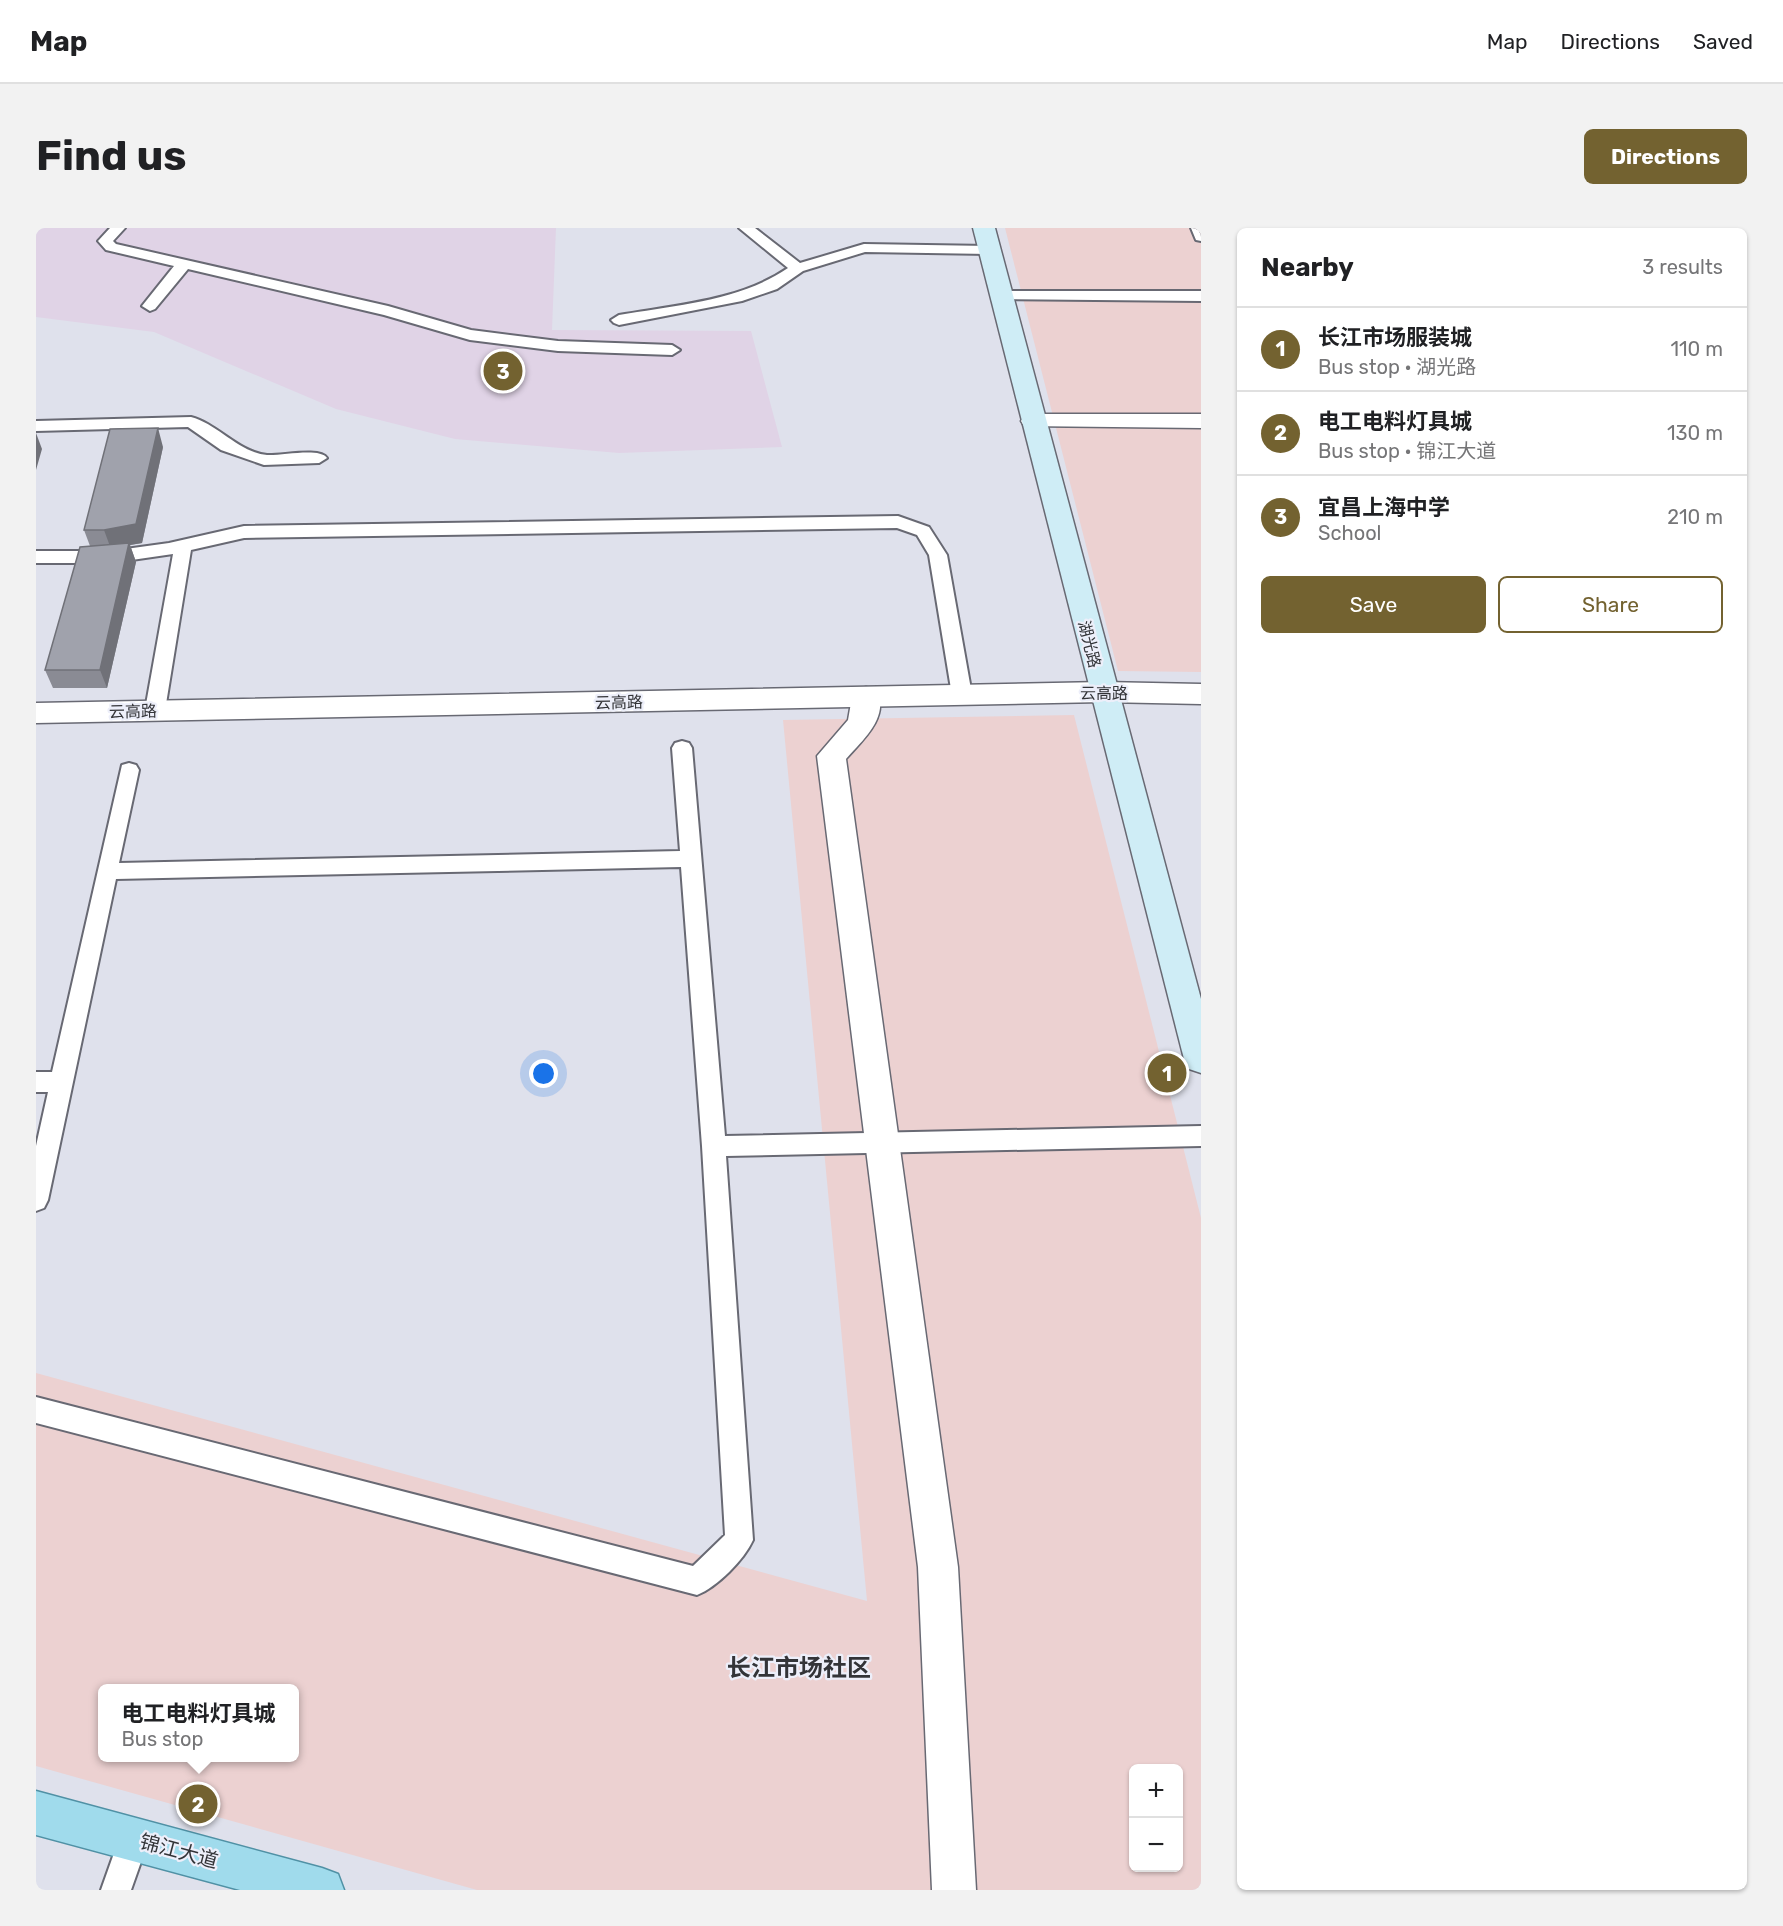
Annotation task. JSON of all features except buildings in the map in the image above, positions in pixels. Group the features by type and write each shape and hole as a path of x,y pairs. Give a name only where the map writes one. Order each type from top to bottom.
{"main road":[{"name":"湖光路","path":"987,239 1102,692 1201,1059"},
{"name":"锦江大道","path":"36,1813 322,1890"}],"street":[{"path":"1033,421 1201,421"},
{"name":"云高路","path":"36,713 1102,692 1201,694"},
{"path":"866,697 862,724 831,756 938,1567 954,1890"}],"lane":[{"path":"118,228 105,240 111,247 388,311 470,334 558,346 672,350"},
{"path":"746,228 798,268"},
{"path":"1198,228 1201,237"},
{"path":"620,320 737,298 772,286 798,268 864,248 987,239"},
{"path":"150,306 184,264"},
{"path":"1000,297 1201,296"},
{"path":"36,426 191,422 227,446 264,460 319,458"},
{"path":"36,558 111,557 244,532 898,522 923,531 938,555 963,695"},
{"path":"155,710 183,545"},
{"path":"36,1410 697,1581 739,1540 714,1146 682,748"},
{"path":"36,1200 129,770"},
{"path":"107,871 691,859"},
{"path":"36,1082 62,1082"},
{"path":"714,1146 1201,1136"},
{"path":"116,1890 134,1839"}],"shaded area":[{"path":"36,228 556,228 552,330 751,331 782,447 619,453 455,439 336,409 154,332 36,317"},
{"path":"1005,228 1201,228 1201,672 1118,671"},
{"path":"1074,715 1201,1218 1201,1890 477,1890 36,1766 36,1373 867,1601 783,720"}],"place":[{"name":"宜昌上海中学","path":"503,371"},
{"name":"长江市场服装城","path":"1167,1073"},
{"name":"电工电料灯具城","path":"198,1804"}],"district":[{"name":"长江市场社区","path":"799,1668"}]}
